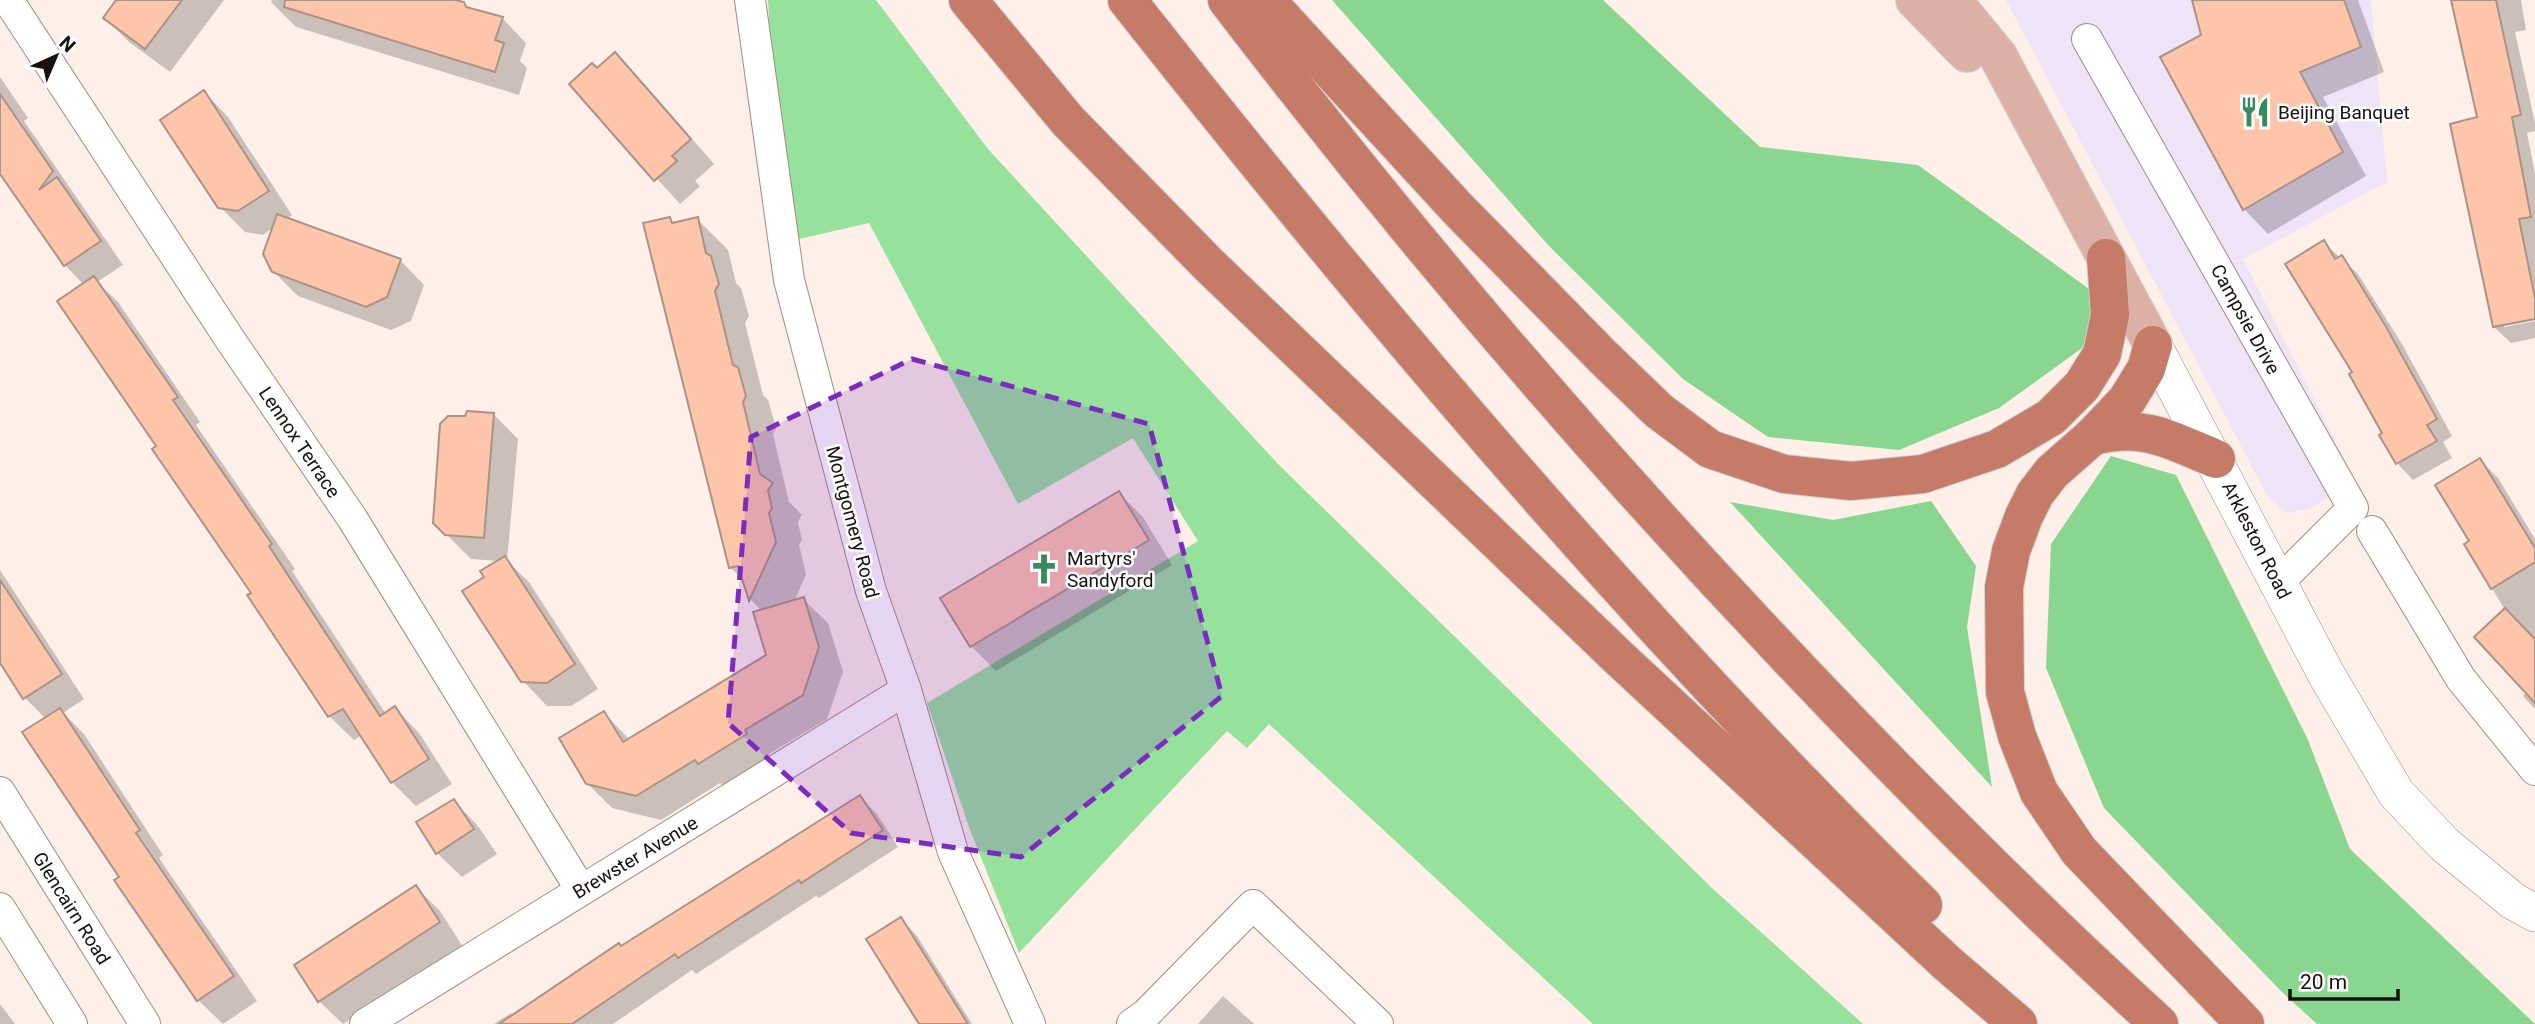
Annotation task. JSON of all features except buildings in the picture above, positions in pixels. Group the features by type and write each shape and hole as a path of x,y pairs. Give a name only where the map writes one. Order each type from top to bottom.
{"highway":[{"path":"968,0 1068,121 1208,264 1618,657 1948,964 2018,1024"},
{"path":"1127,0 1277,189 1550,513 1877,860 2045,1024"},
{"path":"1227,0 1286,78 1413,235 1547,393 1707,572 1877,751 2025,898 2159,1024"},
{"path":"1266,0 1457,208 1659,411 1710,449 1784,474 1851,481 1923,474 1997,449 2051,417 2082,386 2102,354 2110,315 2106,258"},
{"path":"2154,345 2138,385 2114,416 2052,472 2035,494 2011,551 2004,587 2005,692 2017,736 2039,792 2079,851 2245,1024"},
{"path":"2093,436 2115,430 2160,435 2216,459"}],"main road":[{"path":"1894,0 1952,38"},
{"name":"Arkleston Road","path":"1915,0 2034,122"},
{"name":"Arkleston Road","path":"1952,0 1998,55 2154,345"}],"street":[{"name":"Lennox Terrace","path":"8,0 229,338 352,518 581,890"},
{"name":"Montgomery Road","path":"744,1 789,280 871,591 906,690 953,852 1030,1024"},
{"name":"Campsie Drive","path":"2087,39 2353,508 2279,582"},
{"name":"Arkleston Road","path":"2154,345 2216,459 2326,674 2396,793 2444,844 2513,901 2535,913"},
{"path":"2372,531 2461,679 2535,769"},
{"name":"Brewster Avenue","path":"365,1024 906,690"},
{"name":"Glencairn Road","path":"0,792 145,1024"},
{"path":"1132,1024 1146,1014 1253,905 1378,1024"},
{"path":"0,908 72,1024"}],"highlighted area":[{"path":"912,359 1149,424 1222,696 1021,857 851,833 728,723 751,437"}],"shaded area":[{"path":"2006,0 2371,0 2387,182 2243,259 2356,482 2309,509 2286,513 2268,497"}],"green space":[{"path":"768,0 876,0 988,149 1279,465 1713,889 1863,1024 1593,1024 1269,724 1247,748 1227,731 1019,953 969,827 927,703 1198,541 1133,438 1018,504 869,223 799,239 772,68"},
{"path":"1332,0 1603,0 1760,147 1918,165 2096,294 2089,343 1999,408 1899,450 1768,437 1683,379 1549,246"},
{"path":"2111,456 2176,475 2308,740 2350,849 2535,1024 2317,1024 2282,992 2104,808 2046,668 2051,544"},
{"path":"1931,501 1976,566 1967,627 1992,787 1730,502 1833,520"}],"place":[{"name":"Beijing Banquet","path":"2255,112"},
{"name":"Martyrs' Sandyford","path":"1044,569"}]}
